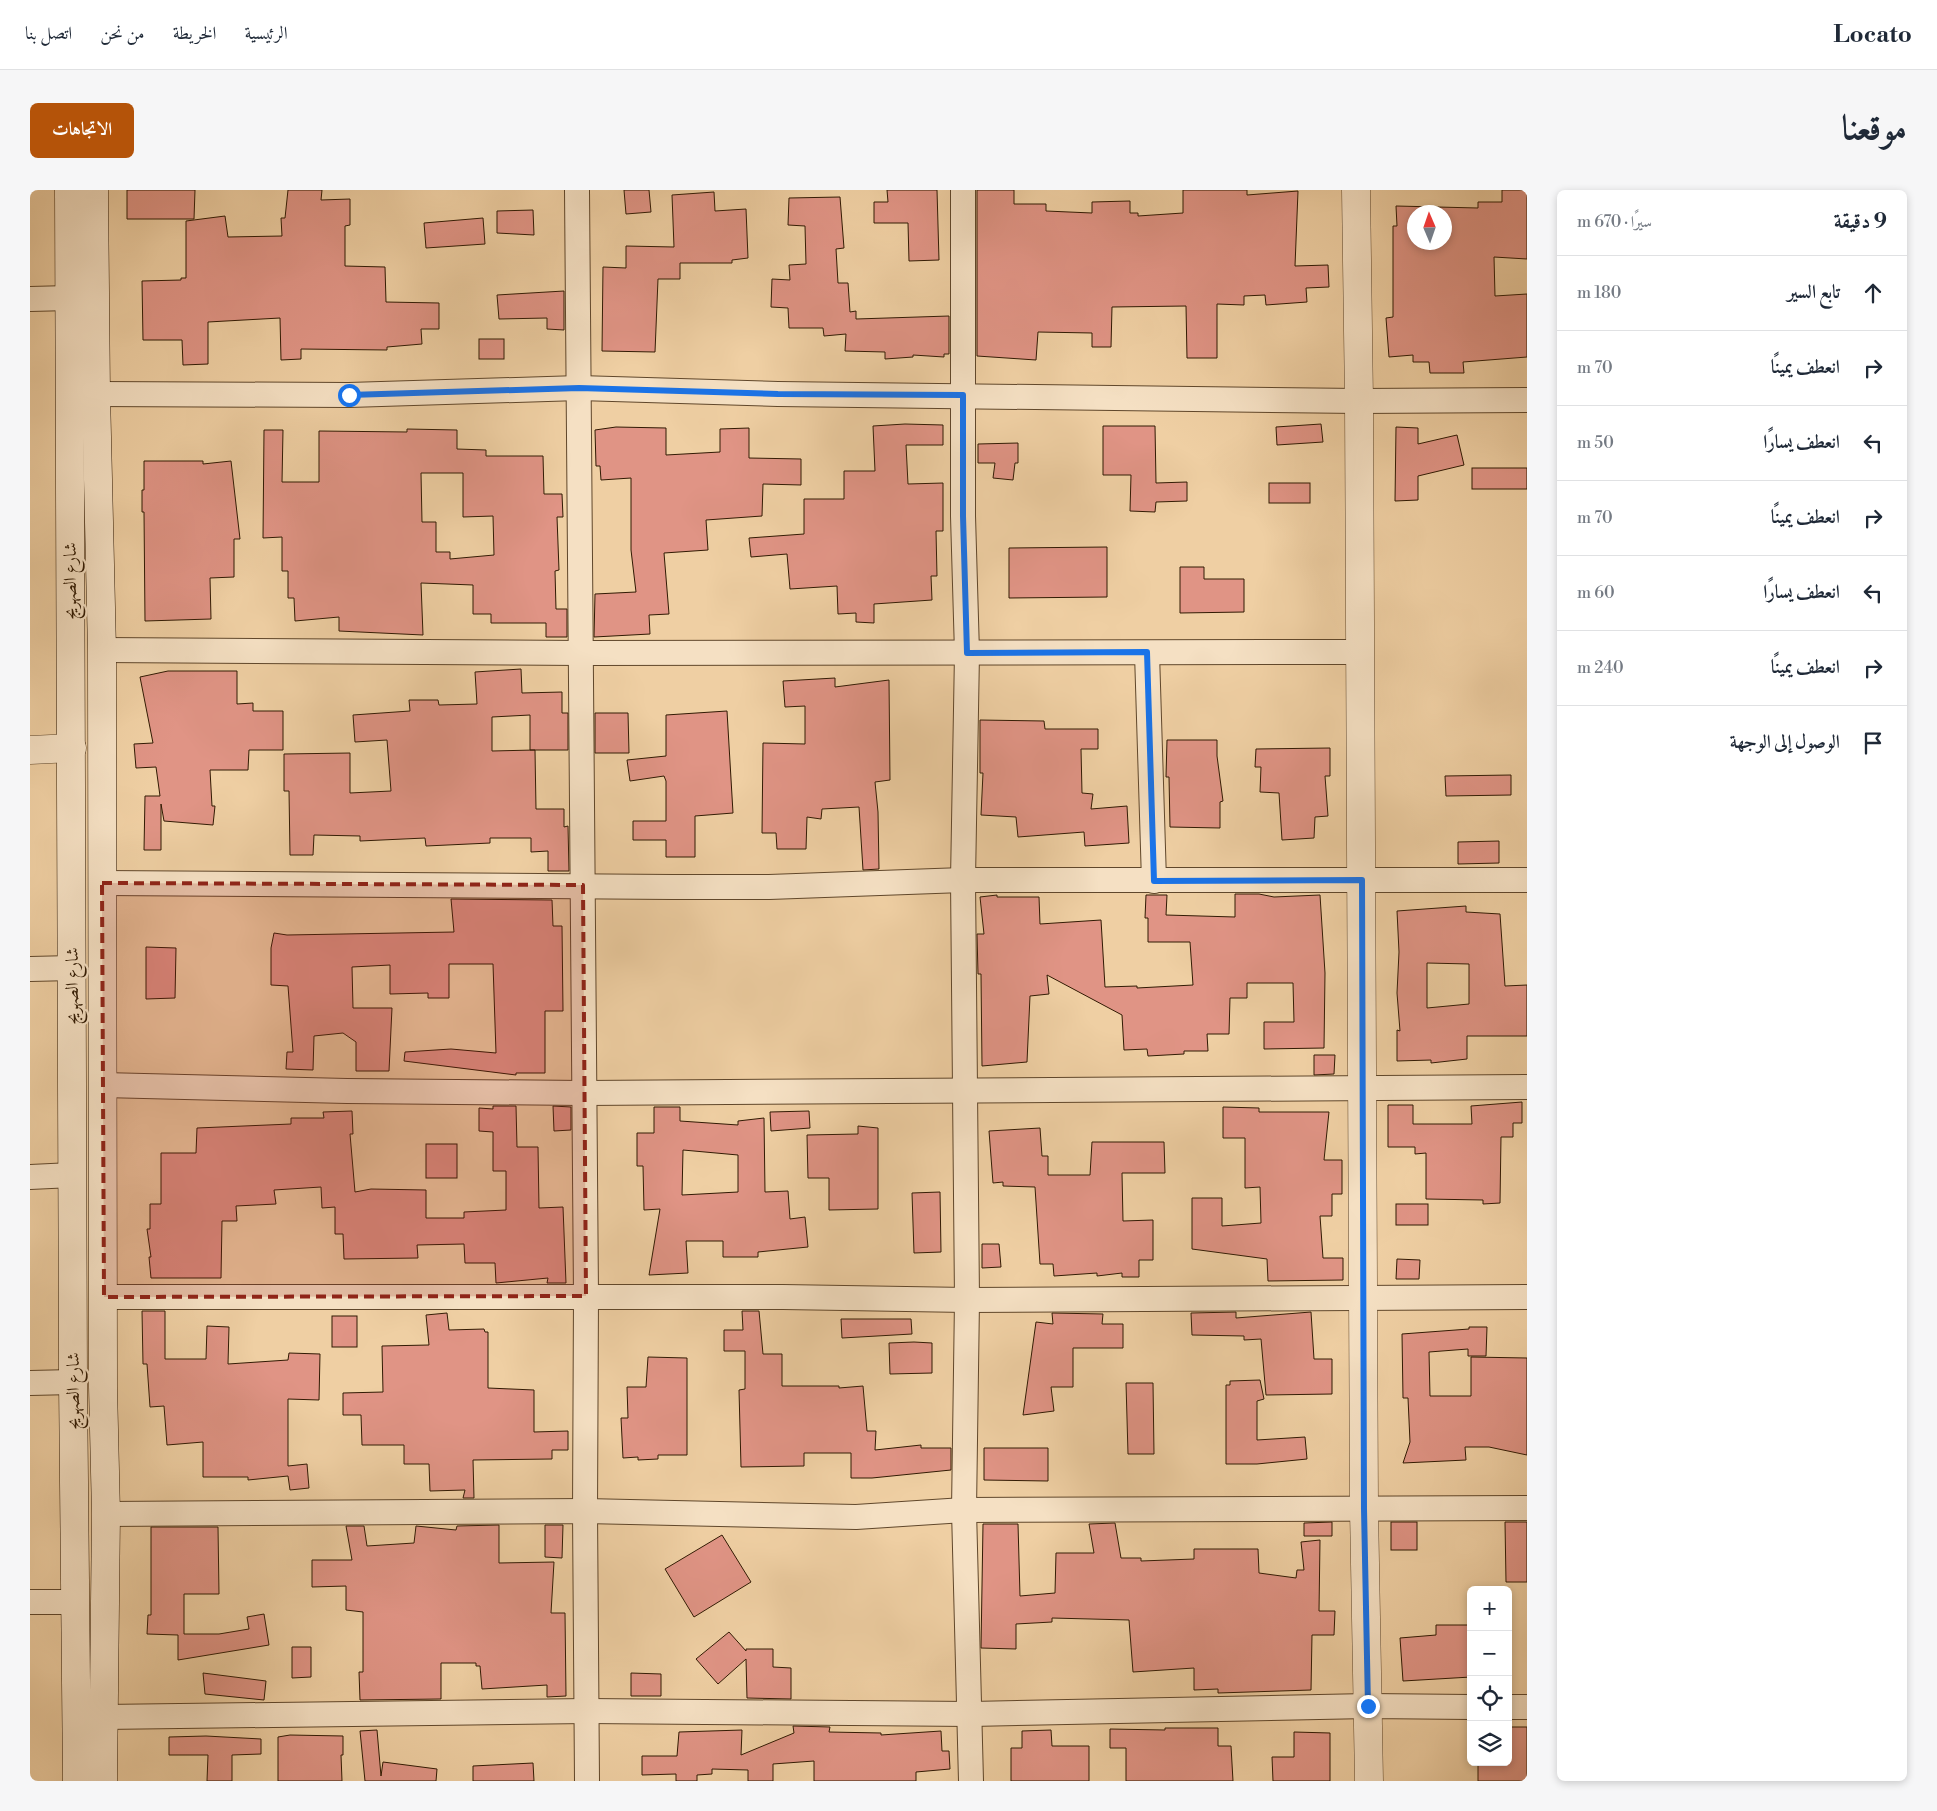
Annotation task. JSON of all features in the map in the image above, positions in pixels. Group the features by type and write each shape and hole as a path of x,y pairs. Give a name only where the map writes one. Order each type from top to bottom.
{"main road":[{"name":"شارع الصهريج","path":"69,190 74,1602 77,1781"},
{"path":"94,190 96,394 102,650 103,1387 106,1514 103,1781"},
{"path":"1356,190 1360,401 1362,1297 1369,1781"},
{"path":"30,750 72,748"}],"street":[{"path":"576,190 582,653 587,1781"},
{"path":"963,190 963,516 967,653 963,880 967,1300 964,1510 971,1714 971,1781"},
{"path":"30,299 69,298"},
{"path":"96,394 349,395 579,388 778,394 1360,401 1527,400"},
{"path":"102,650 582,653 1361,652"},
{"path":"1147,652 1154,881"},
{"path":"102,883 769,887 963,880 1527,880"},
{"path":"30,969 72,968"},
{"path":"103,1084 347,1091 584,1093 1527,1087"},
{"path":"30,1177 72,1175"},
{"path":"104,1297 586,1296 967,1300 1527,1297"},
{"path":"30,1383 73,1382"},
{"path":"106,1514 585,1511 856,1516 964,1510 1527,1508"},
{"path":"30,1602 74,1602"},
{"path":"103,1717 586,1711 971,1714 1368,1706 1467,1706"},
{"path":"1512,1707 1527,1707"}],"highlighted area":[{"path":"102,883 583,885 586,1296 104,1297"}],"building":[{"path":"127,190 195,190 194,219 127,219"},
{"path":"288,190 322,190 321,200 350,199 350,225 345,226 345,266 385,267 386,302 439,303 439,329 421,329 422,344 387,347 387,350 301,349 301,359 281,360 280,318 208,322 208,364 183,365 182,340 143,340 142,281 181,280 181,278 186,278 186,221 225,216 228,237 282,236 281,218 285,218"},
{"path":"624,190 649,190 651,212 626,214"},
{"path":"887,190 937,190 939,260 909,261 908,223 874,223 874,202 888,202"},
{"path":"977,190 1014,190 1014,204 1046,204 1046,211 1092,213 1092,202 1130,201 1130,213 1138,213 1138,216 1183,213 1183,190 1247,190 1247,195 1298,191 1295,266 1328,265 1329,287 1306,288 1307,302 1266,305 1265,295 1244,296 1244,305 1217,304 1217,358 1187,358 1186,306 1112,307 1111,347 1092,347 1092,333 1038,332 1036,360 977,356"},
{"path":"1502,190 1527,190 1527,259 1494,257 1495,296 1527,294 1527,357 1463,362 1464,373 1430,373 1429,362 1413,362 1413,355 1389,357 1386,318 1393,317 1393,226 1397,226 1396,206 1407,206 1407,250 1452,250 1452,207 1478,208 1478,202 1502,202"},
{"path":"714,192 715,211 746,209 748,258 732,260 732,263 680,263 680,279 658,279 655,352 602,351 603,267 626,268 626,246 674,247 672,195"},
{"path":"840,197 844,248 836,249 838,283 848,283 850,312 856,311 856,319 949,316 949,354 944,354 944,357 913,355 913,357 885,359 885,352 845,351 846,334 824,336 823,328 789,328 788,308 771,307 772,279 790,280 789,265 806,264 805,226 788,225 789,198"},
{"path":"533,210 534,235 497,233 497,211"},
{"path":"483,218 485,244 426,248 424,223"},
{"path":"564,291 564,330 547,329 547,318 499,319 497,295"},
{"path":"479,339 504,339 504,359 479,359"},
{"path":"905,424 943,425 943,445 906,445 908,484 943,483 943,531 936,531 937,576 931,576 932,600 874,604 874,623 856,622 856,613 838,614 837,586 790,589 787,554 751,557 749,538 804,534 804,499 844,499 844,471 875,471 873,426"},
{"path":"1321,424 1323,442 1277,445 1276,427"},
{"path":"1103,426 1155,426 1156,483 1187,482 1187,501 1156,502 1155,512 1130,511 1131,475 1103,475"},
{"path":"616,427 666,428 666,455 720,452 720,429 749,428 749,458 801,459 801,485 763,484 762,516 706,520 708,550 664,553 669,614 649,615 650,634 594,637 595,594 636,592 631,550 631,478 601,480 600,466 596,466 595,430"},
{"path":"1396,427 1418,428 1418,444 1457,435 1464,465 1418,476 1418,500 1395,501"},
{"path":"407,429 457,430 457,449 486,450 486,456 543,456 544,494 562,494 563,517 557,517 559,570 555,571 556,609 567,609 567,637 546,637 546,623 491,623 491,614 473,614 473,585 421,583 423,635 339,631 339,617 295,621 294,598 288,598 288,571 282,571 282,537 263,538 264,430 283,430 282,482 319,482 319,431 407,432","holes":["421,473 463,473 463,517 493,516 494,555 450,559 450,552 436,552 436,522 422,522"]},
{"path":"1018,443 1018,463 1015,463 1013,480 993,478 995,463 978,463 978,444"},
{"path":"144,461 203,461 203,464 231,461 240,539 234,539 234,577 210,578 211,619 145,621 144,512 142,512"},
{"path":"1472,468 1527,468 1527,489 1472,489"},
{"path":"1269,483 1310,483 1310,503 1269,503"},
{"path":"1107,547 1107,597 1009,598 1009,548"},
{"path":"1180,567 1204,567 1204,579 1244,579 1244,612 1180,613"},
{"path":"521,669 522,693 562,692 562,713 568,713 568,750 535,750 536,809 564,809 564,827 568,826 569,871 548,871 548,851 531,852 531,838 490,838 490,843 426,846 425,838 360,841 360,836 314,835 313,855 290,855 289,791 284,791 284,754 350,753 350,793 391,791 387,740 355,742 353,715 410,711 409,700 438,700 439,705 477,704 475,672","holes":["530,715 530,750 535,750 492,751 492,717"]},
{"path":"168,671 237,671 237,704 253,703 253,711 283,711 283,750 249,750 248,770 210,770 212,806 215,806 213,825 164,821 161,804 161,850 144,850 145,796 160,796 156,767 136,768 134,744 153,743 140,677"},
{"path":"835,678 835,687 889,680 890,780 875,782 878,812 879,869 863,870 859,807 822,809 821,819 807,817 806,849 777,849 776,833 762,833 763,743 805,744 805,706 785,707 783,681"},
{"path":"727,711 733,813 695,816 695,857 666,857 666,840 633,840 633,821 666,821 666,781 664,776 630,781 627,760 666,756 666,715"},
{"path":"595,713 628,713 629,753 595,753"},
{"path":"980,720 1044,721 1045,729 1098,729 1098,749 1081,749 1082,793 1093,794 1091,809 1127,806 1129,843 1085,846 1084,832 1018,837 1016,817 981,815 983,773 980,773"},
{"path":"1167,740 1217,740 1217,756 1223,801 1220,802 1220,828 1170,827 1169,777 1166,777"},
{"path":"1330,748 1330,776 1325,776 1328,816 1315,817 1314,838 1282,840 1279,793 1260,792 1261,767 1255,767 1256,749"},
{"path":"1511,775 1511,795 1446,796 1445,776"},
{"path":"1499,841 1499,863 1458,864 1458,842"},
{"path":"1235,894 1259,894 1274,897 1320,895 1325,973 1324,1048 1264,1049 1264,1022 1294,1022 1293,983 1247,983 1247,998 1230,998 1229,1034 1207,1034 1208,1051 1184,1051 1184,1054 1148,1056 1147,1049 1124,1050 1122,1015 1047,975 1049,994 1030,996 1027,1062 982,1066 981,974 978,974 977,934 984,934 980,897 997,895 997,897 1039,897 1040,924 1101,920 1105,987 1137,986 1137,988 1193,985 1190,942 1148,942 1148,918 1145,918 1146,895 1167,895 1166,915 1235,917"},
{"path":"451,899 552,900 553,926 562,926 563,1011 545,1011 545,1073 516,1073 516,1075 404,1061 405,1052 451,1049 496,1053 493,964 449,964 449,998 428,998 428,993 390,994 390,965 352,967 353,1008 392,1008 389,1071 356,1071 356,1042 343,1033 314,1036 313,1070 286,1069 287,1052 293,1052 288,986 271,985 271,948 274,933 287,935 454,932"},
{"path":"1466,906 1466,912 1500,914 1505,986 1527,985 1527,1036 1467,1036 1467,1059 1431,1063 1431,1060 1397,1061 1397,1030 1400,1031 1397,993 1399,952 1397,911","holes":["1427,963 1469,964 1469,1004 1427,1008"]},
{"path":"146,947 176,948 175,998 146,999"},
{"path":"1314,1055 1335,1055 1334,1074 1314,1075"},
{"path":"1522,1102 1522,1123 1513,1123 1513,1137 1501,1137 1500,1203 1483,1204 1483,1200 1426,1199 1426,1153 1415,1154 1415,1147 1388,1147 1388,1105 1413,1105 1413,1124 1472,1124 1471,1106"},
{"path":"493,1106 516,1106 517,1147 538,1147 539,1208 563,1207 566,1283 547,1283 548,1278 496,1283 495,1263 465,1263 464,1244 417,1245 418,1258 344,1259 343,1234 335,1234 335,1207 322,1208 321,1187 274,1190 276,1204 236,1206 237,1221 222,1221 221,1278 151,1278 149,1257 151,1257 147,1229 150,1229 150,1204 161,1204 161,1153 196,1153 197,1128 291,1124 291,1118 324,1118 323,1112 352,1111 353,1134 350,1134 355,1192 371,1189 426,1190 426,1218 464,1218 464,1212 506,1210 506,1171 493,1171 493,1132 479,1131 479,1108 493,1109"},
{"path":"553,1106 571,1107 571,1130 554,1131"},
{"path":"654,1107 680,1107 680,1121 738,1125 738,1121 764,1118 765,1192 788,1191 790,1219 805,1217 808,1247 758,1252 758,1257 723,1257 723,1241 686,1241 688,1273 649,1275 660,1209 644,1210 643,1166 637,1166 637,1133 654,1133","holes":["683,1150 738,1155 738,1192 682,1195"]},
{"path":"1223,1107 1259,1108 1259,1112 1329,1112 1324,1160 1342,1160 1342,1194 1332,1194 1332,1216 1320,1216 1323,1258 1343,1258 1343,1280 1268,1281 1267,1259 1192,1249 1192,1198 1222,1198 1222,1226 1261,1223 1260,1187 1245,1188 1245,1138 1223,1138"},
{"path":"809,1111 810,1128 771,1131 770,1112"},
{"path":"858,1126 878,1128 878,1209 829,1210 829,1178 808,1178 807,1135 858,1134"},
{"path":"1040,1128 1042,1156 1048,1156 1048,1175 1090,1175 1092,1142 1164,1142 1165,1173 1122,1173 1123,1221 1153,1220 1153,1260 1139,1260 1139,1277 1122,1277 1122,1273 1097,1276 1097,1273 1054,1276 1053,1264 1040,1264 1035,1187 1003,1186 1003,1182 993,1183 989,1131"},
{"path":"426,1144 457,1144 457,1178 426,1178"},
{"path":"940,1192 941,1252 914,1253 912,1193"},
{"path":"1396,1204 1428,1204 1428,1225 1396,1225"},
{"path":"982,1244 999,1244 1001,1267 982,1268"},
{"path":"1397,1259 1420,1260 1419,1279 1396,1279"},
{"path":"142,1311 165,1311 165,1359 206,1359 207,1326 229,1327 228,1364 288,1360 289,1353 320,1354 319,1400 288,1399 288,1466 307,1464 309,1488 290,1490 288,1476 248,1480 248,1477 203,1477 203,1442 167,1445 164,1406 150,1407 147,1364 143,1364"},
{"path":"742,1311 759,1311 763,1354 782,1354 782,1386 839,1386 839,1388 863,1386 867,1431 876,1431 875,1450 921,1445 921,1448 951,1448 951,1470 872,1478 851,1478 851,1453 804,1453 804,1466 741,1467 739,1390 745,1389 745,1351 724,1351 724,1330 743,1330"},
{"path":"1236,1312 1236,1318 1311,1312 1314,1359 1332,1359 1332,1394 1266,1395 1261,1339 1244,1340 1244,1336 1192,1335 1191,1313"},
{"path":"447,1313 449,1330 484,1329 485,1332 488,1332 488,1388 534,1390 534,1432 568,1431 568,1450 552,1450 552,1459 473,1460 474,1498 463,1498 465,1490 430,1491 429,1464 404,1464 404,1445 362,1445 361,1415 343,1415 343,1393 383,1392 382,1346 429,1345 426,1315"},
{"path":"1052,1313 1103,1314 1102,1324 1123,1324 1123,1348 1073,1348 1073,1387 1051,1387 1054,1411 1023,1415 1036,1322 1053,1324"},
{"path":"332,1316 357,1316 357,1347 332,1347"},
{"path":"841,1319 911,1319 912,1334 842,1338"},
{"path":"1469,1327 1487,1327 1486,1356 1468,1356 1468,1349 1429,1352 1430,1396 1471,1396 1471,1357 1527,1358 1527,1455 1489,1447 1465,1447 1466,1460 1403,1463 1410,1442 1408,1398 1403,1398 1402,1334 1469,1329"},
{"path":"889,1343 932,1343 932,1373 890,1374"},
{"path":"648,1357 687,1358 687,1455 658,1455 658,1459 638,1460 638,1457 623,1458 621,1418 628,1418 627,1387 646,1387"},
{"path":"1260,1380 1264,1399 1257,1401 1257,1440 1305,1437 1307,1459 1257,1464 1226,1464 1226,1385 1230,1385 1230,1381"},
{"path":"1126,1383 1153,1383 1154,1454 1128,1454"},
{"path":"984,1448 1048,1448 1048,1481 984,1480"},
{"path":"1332,1522 1332,1536 1304,1536 1304,1523"},
{"path":"1391,1522 1417,1522 1417,1550 1391,1550"},
{"path":"1505,1522 1527,1522 1527,1582 1506,1582"},
{"path":"1115,1523 1121,1558 1141,1558 1141,1561 1194,1559 1194,1549 1258,1549 1259,1573 1296,1578 1297,1570 1304,1570 1301,1542 1320,1540 1319,1611 1335,1611 1334,1635 1312,1635 1311,1690 1218,1693 1218,1689 1194,1690 1194,1668 1133,1672 1129,1620 1052,1618 1052,1622 1016,1624 1016,1649 981,1648 983,1524 1018,1524 1020,1596 1055,1593 1056,1553 1094,1553 1089,1524"},
{"path":"499,1525 499,1563 554,1562 551,1613 565,1613 566,1696 547,1697 547,1685 482,1689 480,1666 476,1666 476,1663 441,1663 441,1699 360,1700 359,1672 363,1672 363,1612 346,1610 346,1586 312,1587 312,1560 352,1560 346,1526 364,1526 367,1546 414,1543 416,1526 456,1530 457,1526"},
{"path":"545,1525 563,1525 562,1558 545,1557"},
{"path":"151,1527 218,1527 219,1594 184,1594 184,1634 219,1634 249,1629 247,1617 264,1614 269,1645 178,1660 178,1635 147,1634 148,1615 151,1615"},
{"path":"722,1535 751,1582 694,1617 665,1569"},
{"path":"1436,1625 1467,1625 1467,1677 1403,1681 1400,1638 1436,1635"},
{"path":"729,1632 746,1651 746,1649 773,1649 773,1667 791,1668 791,1699 747,1698 746,1659 718,1684 696,1659"},
{"path":"292,1647 311,1647 311,1677 292,1678"},
{"path":"203,1673 266,1681 264,1700 205,1694"},
{"path":"631,1673 661,1674 661,1696 631,1696"},
{"path":"793,1726 830,1727 829,1732 881,1733 881,1735 941,1731 942,1751 949,1751 950,1769 916,1772 916,1781 814,1781 814,1761 773,1764 773,1781 748,1781 748,1770 712,1769 712,1774 697,1775 697,1781 676,1781 676,1774 642,1775 642,1756 677,1756 679,1732 742,1730 741,1755 794,1733"},
{"path":"1512,1727 1527,1727 1527,1781 1478,1781 1478,1766 1512,1766"},
{"path":"1165,1728 1218,1728 1218,1746 1231,1746 1233,1781 1126,1781 1126,1748 1110,1748 1110,1729 1165,1730"},
{"path":"377,1730 381,1776 383,1762 437,1769 436,1781 365,1781 360,1731"},
{"path":"1051,1730 1052,1746 1089,1746 1089,1781 1011,1781 1011,1748 1022,1748 1022,1731"},
{"path":"1294,1732 1330,1733 1330,1781 1273,1781 1272,1757 1294,1757"},
{"path":"290,1735 343,1736 343,1755 341,1755 342,1781 278,1781 278,1737"},
{"path":"206,1736 261,1739 261,1754 232,1755 232,1781 207,1781 208,1755 169,1755 169,1737"},
{"path":"533,1763 534,1781 473,1781 473,1766"}],"route":[{"path":"349,395 579,388 778,394 963,395 963,516 967,653 1147,652 1154,881 1362,880 1361,1089 1364,1509 1368,1706"}]}
